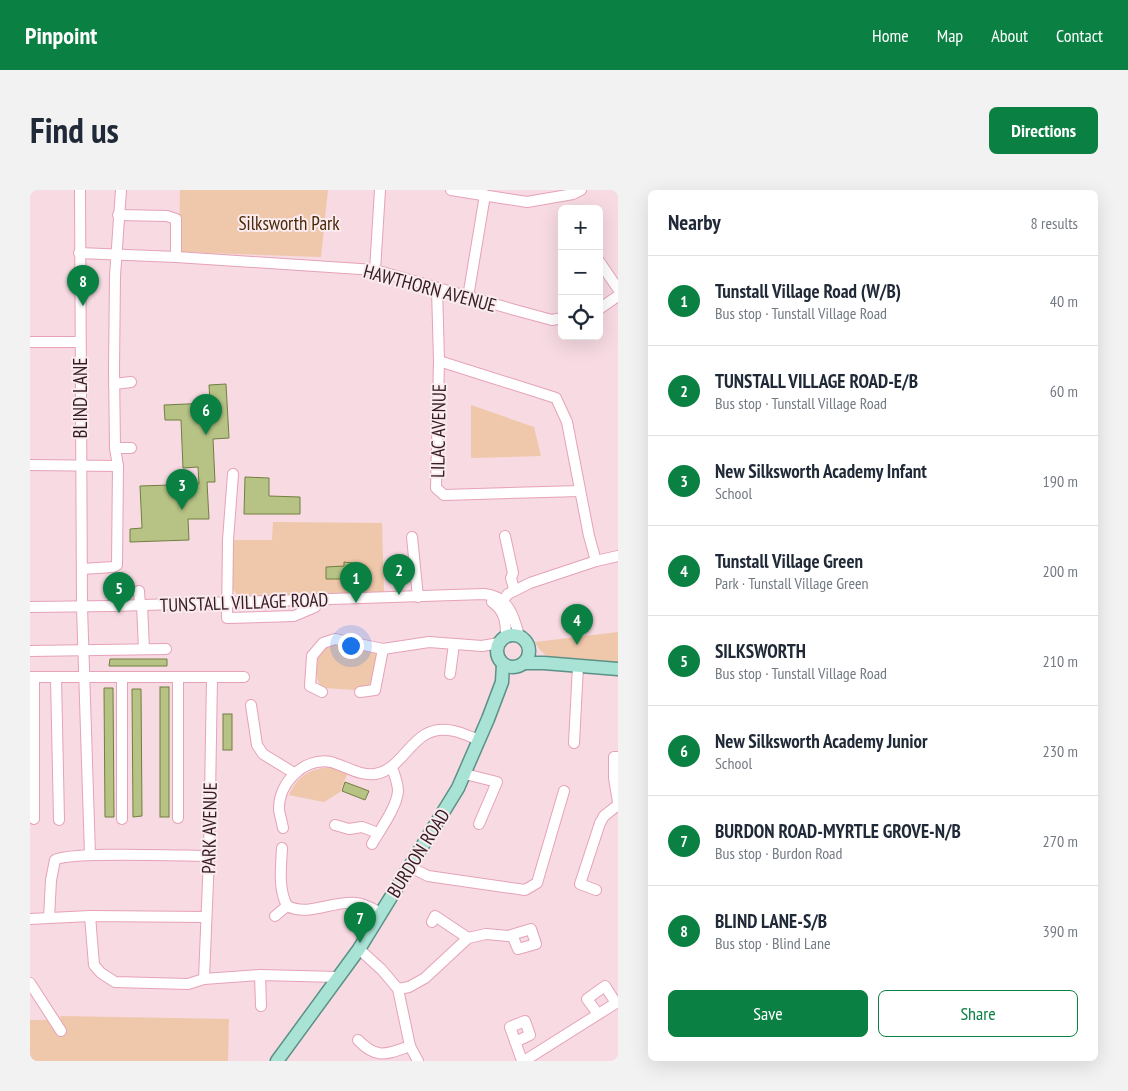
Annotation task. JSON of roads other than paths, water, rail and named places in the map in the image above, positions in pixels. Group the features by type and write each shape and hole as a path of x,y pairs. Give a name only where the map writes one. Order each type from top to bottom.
{"main road":[{"path":"509,652 526,642 529,650 544,663"},
{"path":"509,652 544,663 618,669"},
{"name":"BURDON ROAD","path":"277,1061 360,949 465,774 502,682 509,652"}],"street":[{"name":"BLIND LANE","path":"80,190 82,607 86,677 90,855"},
{"path":"82,568 117,566 118,466 115,448 114,384 116,255 121,190"},
{"path":"375,270 380,190"},
{"path":"451,190 527,202 572,194 581,190"},
{"path":"468,297 485,195"},
{"path":"118,215 167,216 176,219 176,257"},
{"name":"HAWTHORN AVENUE","path":"79,253 176,257 375,270 552,320 558,319"},
{"path":"603,267 618,290"},
{"name":"LILAC AVENUE","path":"437,288 439,361 436,488 444,495 580,491"},
{"path":"603,307 618,296"},
{"path":"30,342 80,342"},
{"path":"439,361 556,398 566,422 596,560"},
{"path":"114,384 130,382"},
{"path":"115,448 131,448"},
{"path":"30,465 118,466"},
{"path":"233,474 228,540 227,618 294,616 314,607 314,600"},
{"path":"505,536 513,573 511,578 514,589"},
{"path":"412,537 418,597"},
{"path":"322,692 310,686 312,656 323,643 334,639 383,649 429,642 482,646 509,652 504,614 500,603 514,589 596,560 618,556"},
{"path":"139,591 144,649"},
{"name":"TUNSTALL VILLAGE ROAD","path":"30,607 228,603 490,594 500,603"},
{"path":"450,674 454,644"},
{"path":"30,650 166,649"},
{"path":"360,692 375,690 383,649"},
{"path":"574,743 578,666"},
{"path":"34,819 32,677 244,677"},
{"path":"56,677 59,820"},
{"path":"122,677 122,819"},
{"path":"178,677 178,818"},
{"name":"PARK AVENUE","path":"204,979 209,856 212,677"},
{"path":"251,705 257,745 263,754 294,773"},
{"path":"283,828 279,808 284,789 294,773 306,766 329,762 356,772 375,774 392,768 417,739 436,731 453,730 479,740"},
{"path":"596,890 580,884 600,823 604,816 618,803 614,778 614,757 618,757"},
{"path":"372,844 394,806 398,792 397,780 392,768"},
{"path":"465,774 497,782 508,782"},
{"path":"479,824 497,782"},
{"path":"410,867 428,876 525,890 537,883 564,791"},
{"path":"335,824 348,829 362,827 378,834"},
{"path":"282,848 282,896 287,906 301,911 355,902 381,913"},
{"path":"49,918 51,880 55,860 60,857 90,855 209,856"},
{"path":"275,916 287,906"},
{"path":"90,916 94,964 101,973 115,982 188,984 204,979 260,975 338,977"},
{"path":"30,919 90,916 205,918"},
{"path":"432,922 435,916 468,938"},
{"path":"398,989 409,988 425,978 468,938 486,934 508,936 531,929 536,944 518,949 512,935"},
{"path":"360,949 398,989 410,1046 418,1061"},
{"path":"260,975 261,1006"},
{"path":"30,983 61,1031"},
{"path":"515,1042 523,1061 598,1014"},
{"path":"358,1040 366,1048 377,1054 384,1054 410,1046"}],"place":[{"name":"BLIND LANE-S/B","path":"83,306"},
{"name":"New Silksworth Academy Junior","path":"206,435"},
{"name":"New Silksworth Academy Infant","path":"182,510"},
{"name":"TUNSTALL VILLAGE ROAD-E/B","path":"399,595"},
{"name":"Tunstall Village Road (W/B)","path":"356,603"},
{"name":"SILKSWORTH","path":"119,613"},
{"name":"Tunstall Village Green","path":"577,645"},
{"name":"BURDON ROAD-MYRTLE GROVE-N/B","path":"360,943"}],"park label":[{"name":"Silksworth Park","path":"289,223"}]}
